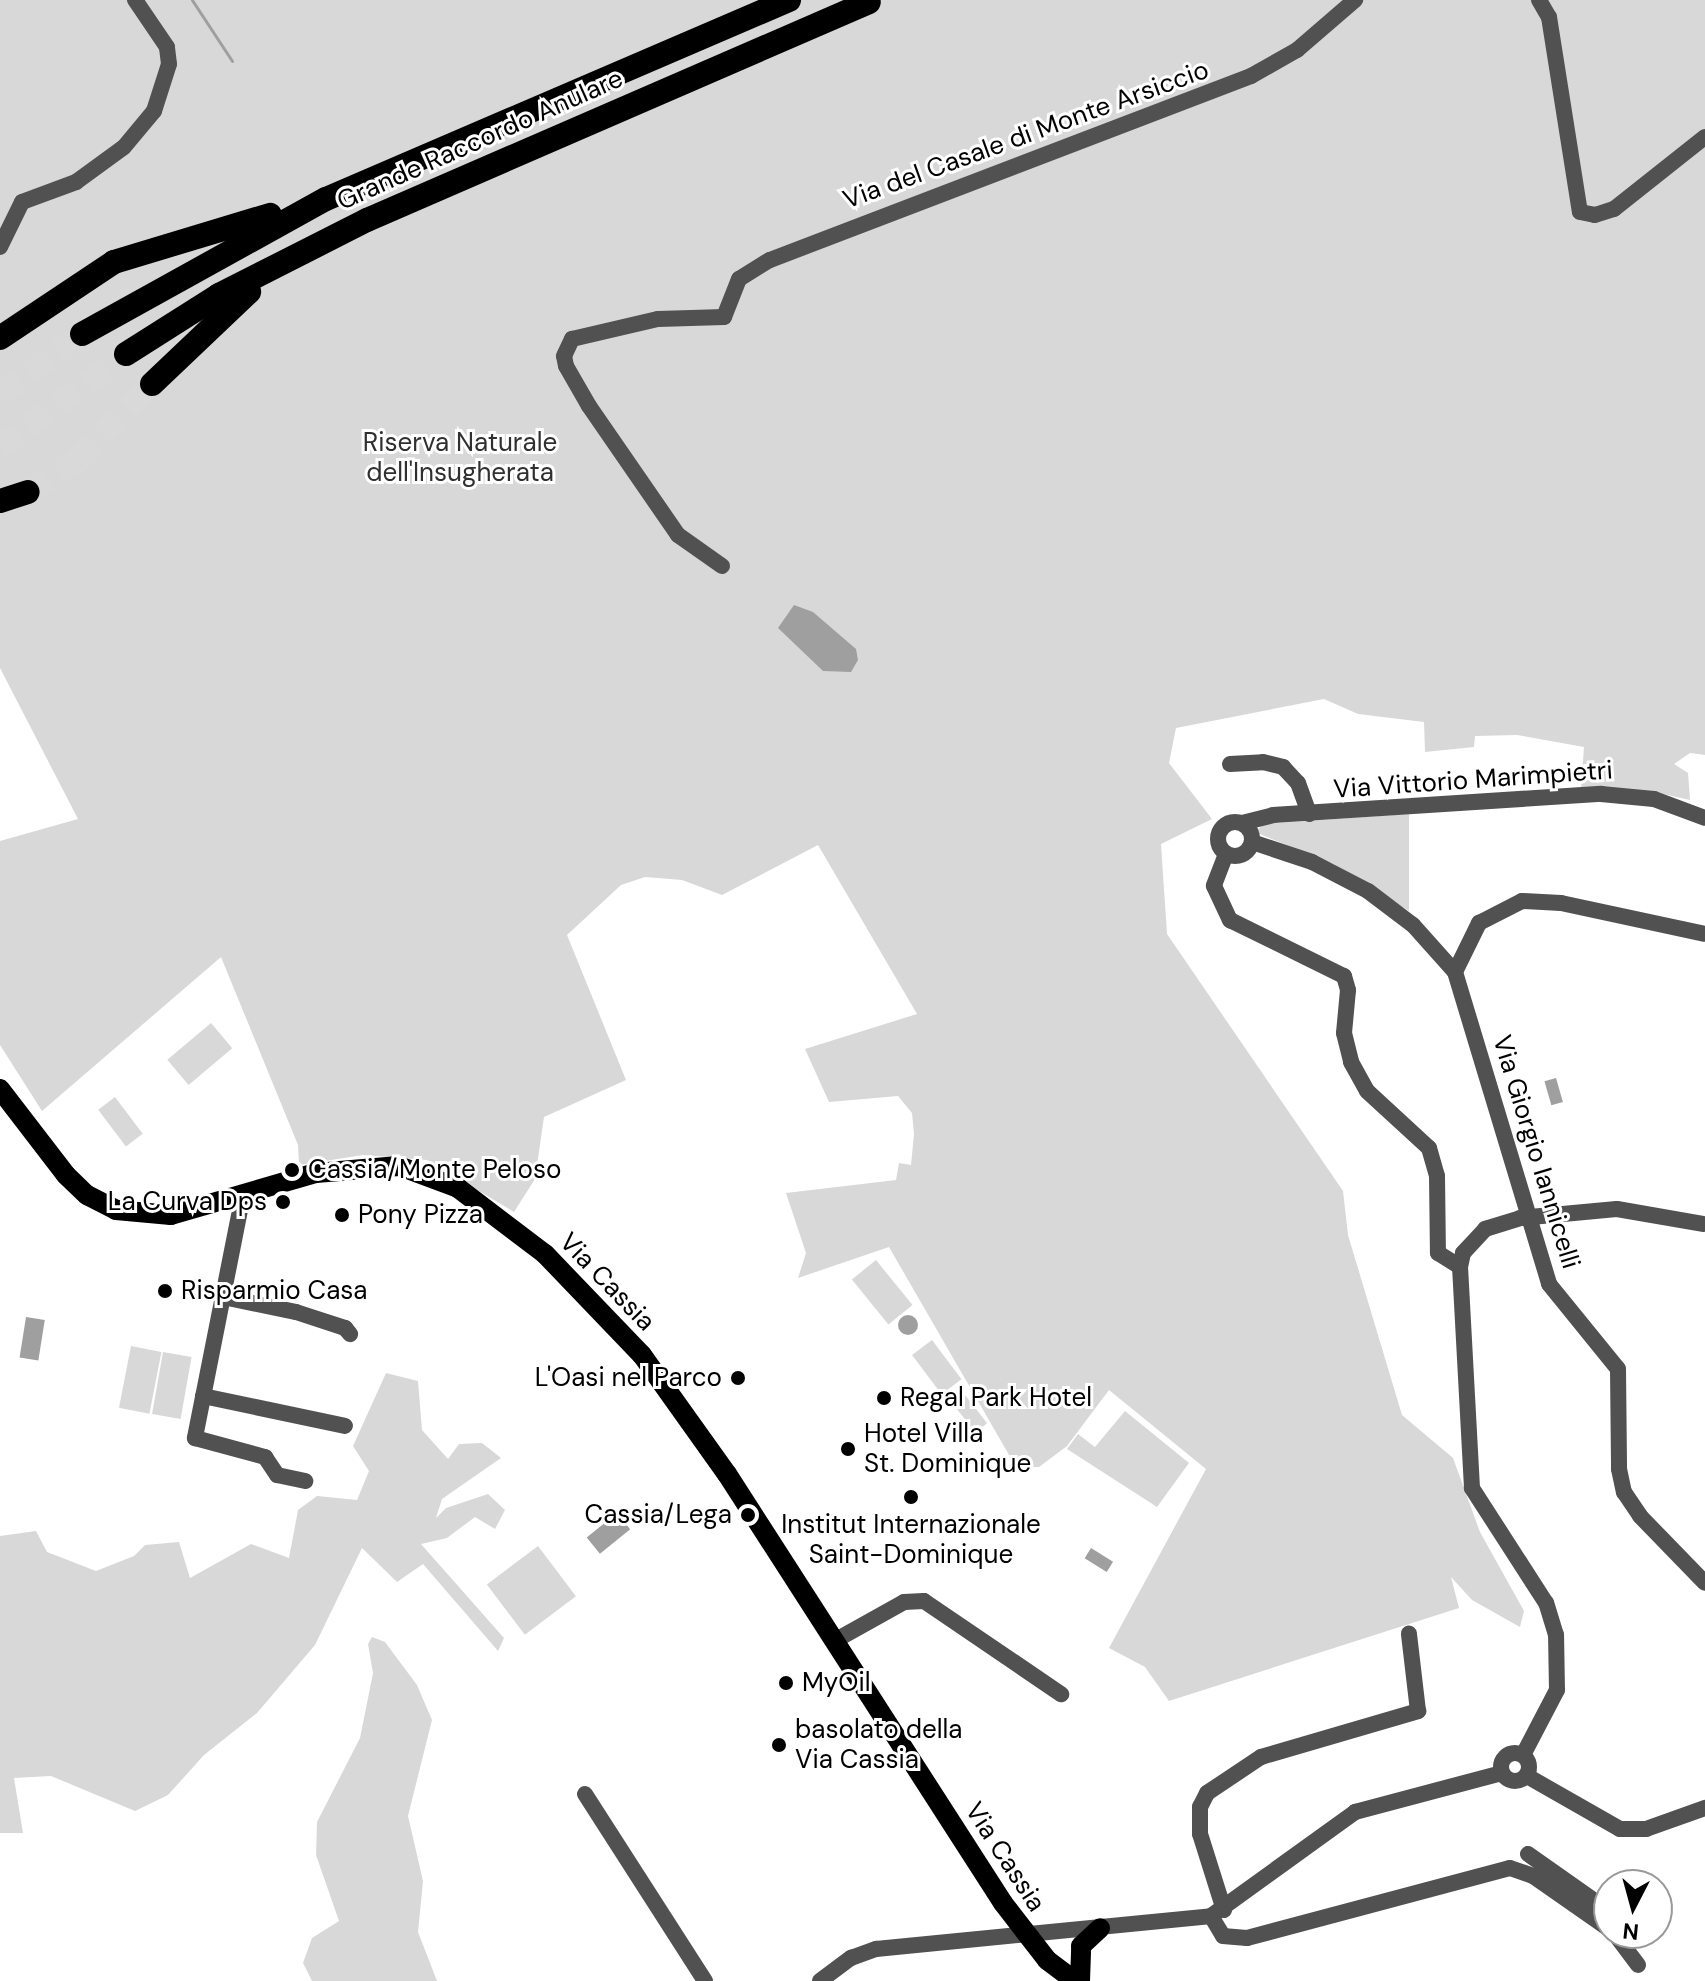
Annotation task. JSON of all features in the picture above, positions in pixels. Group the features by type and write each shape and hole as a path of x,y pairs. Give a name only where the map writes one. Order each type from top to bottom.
{"highway":[{"name":"Grande Raccordo Anulare","path":"82,334 326,199 789,0"},
{"name":"Grande Raccordo Anulare","path":"126,354 219,295 288,260 524,149 869,2"},
{"path":"0,338 114,262 326,199"},
{"path":"152,384 211,322 288,260"},
{"path":"0,501 28,492"}],"main road":[{"name":"Via Cassia","path":"0,1089 66,1175 110,1208 167,1216 316,1173 393,1165 444,1180 497,1216 567,1274 642,1355 836,1640 1025,1934 1074,1980"},
{"path":"1074,1980 1081,1946 1100,1928"}],"street":[{"path":"0,247 22,202 76,182 124,147 154,111 169,64 167,47 135,0"},
{"name":"Via del Casale di Monte Arsiccio","path":"722,566 678,535 573,379 564,356 572,339 609,327 724,317 739,279 770,260 1251,76 1297,50 1355,0"},
{"path":"1539,0 1549,17 1580,212 1595,215 1614,209 1705,137"},
{"path":"1230,764 1263,762 1283,767 1298,783 1309,814"},
{"name":"Via Vittorio Marimpietri","path":"1242,823 1309,814 1618,794 1654,799 1705,818"},
{"path":"1460,1267 1438,1253 1437,1176 1431,1152 1413,1128 1367,1091 1351,1062 1344,1033 1348,990 1344,976 1230,920 1214,886 1226,854 1218,833 1230,822 1242,823 1252,842 1312,862 1368,891 1413,925 1455,972 1479,923 1522,901 1561,903 1705,934"},
{"path":"1226,854 1242,854 1252,842"},
{"name":"Via Giorgio Iannicelli","path":"1455,972 1553,1292 1618,1369 1619,1469 1627,1497 1705,1583"},
{"path":"243,1195 195,1438 265,1457 277,1475 305,1481"},
{"path":"1523,1755 1557,1690 1556,1635 1546,1603 1472,1488 1460,1267 1479,1233 1528,1217 1617,1209 1704,1226"},
{"path":"223,1297 296,1312 350,1334"},
{"path":"203,1396 345,1426"},
{"path":"836,1640 904,1602 924,1601 1061,1694"},
{"path":"1409,1634 1418,1711 1261,1757 1207,1793 1200,1807 1200,1834 1221,1935 1241,1939 1510,1868 1533,1876 1593,1918"},
{"path":"1502,1773 1506,1756 1523,1755"},
{"path":"1523,1755 1530,1764 1527,1776"},
{"path":"820,1981 866,1951 1218,1913 1308,1842 1355,1812 1502,1773"},
{"path":"1502,1773 1514,1782 1527,1776"},
{"path":"1527,1776 1620,1829 1646,1829 1705,1808"},
{"path":"585,1794 705,1981"},
{"path":"1528,1854 1593,1900"},
{"path":"1626,1949 1638,1965"}],"green space":[{"name":"Riserva Naturale dell'Insugherata","path":"0,0 1705,0 1705,755 1690,753 1674,764 1688,773 1690,800 1654,792 1581,788 1584,747 1517,735 1475,736 1474,747 1425,752 1424,722 1358,714 1324,699 1176,728 1169,763 1212,819 1161,844 1167,934 1343,1191 1348,1235 1402,1415 1453,1458 1480,1532 1524,1611 1520,1627 1472,1600 1451,1577 1459,1608 1169,1701 1145,1667 1109,1648 1206,1469 1109,1390 1067,1446 1039,1467 1016,1467 889,1247 798,1278 806,1253 786,1193 896,1180 899,1163 911,1165 914,1134 912,1113 898,1096 829,1102 805,1049 917,1014 818,845 722,895 682,880 645,877 621,885 567,935 626,1080 544,1117 535,1179 514,1212 427,1160 363,1155 299,1165 298,1145 221,957 42,1111 0,1045 0,841 78,819 0,668"},
{"path":"1409,814 1409,911 1333,864 1255,832 1264,824"},
{"path":"211,1023 232,1048 189,1085 167,1060"},
{"path":"115,1097 143,1134 126,1146 98,1110"},
{"path":"876,1260 913,1305 888,1325 852,1280"},
{"path":"932,1340 961,1379 942,1394 912,1355"},
{"path":"131,1346 161,1352 149,1414 119,1408"},
{"path":"163,1352 192,1357 181,1419 152,1414"},
{"path":"386,1373 418,1381 422,1430 448,1459 459,1444 482,1443 501,1458 442,1499 436,1518 446,1508 488,1494 505,1510 495,1529 475,1517 447,1538 421,1544 504,1638 498,1651 423,1564 397,1582 362,1548 315,1645 257,1713 204,1755 168,1795 135,1811 51,1776 14,1778 23,1833 0,1833 0,1536 36,1531 47,1552 96,1571 134,1556 145,1545 179,1542 190,1578 251,1544 289,1558 298,1510 317,1496 357,1500 369,1471 353,1446"},
{"path":"965,1395 987,1423 975,1433 953,1404"},
{"path":"1125,1411 1189,1463 1157,1507 1067,1449 1078,1434 1095,1447"},
{"path":"538,1546 576,1596 525,1635 487,1585"},
{"path":"372,1637 385,1642 417,1685 432,1720 408,1816 423,1881 418,1932 437,1981 312,1981 303,1963 312,1938 339,1921 316,1855 317,1822 360,1738 373,1673 368,1644"}],"shaded area":[{"path":"794,605 813,612 856,649 858,660 851,672 823,671 778,628"},
{"path":"1556,1078 1563,1102 1551,1105 1544,1081"},
{"path":"908,1315 915,1318 918,1325 915,1332 908,1335 901,1332 898,1325 901,1318"},
{"path":"26,1317 45,1320 38,1360 20,1357"},
{"path":"617,1513 630,1529 600,1554 587,1538"},
{"path":"1091,1548 1113,1562 1107,1572 1085,1558"}],"waterway":[{"path":"192,0 232,61"}],"tunnel":[{"path":"0,394 82,334"},
{"path":"0,448 126,354"},
{"path":"28,492 77,460 152,384"}],"place":[{"name":"Cassia/Monte Peloso","path":"292,1170"},
{"name":"La Curva Dps","path":"283,1202"},
{"name":"Pony Pizza","path":"342,1215"},
{"name":"Risparmio Casa","path":"165,1291"},
{"name":"L'Oasi nel Parco","path":"738,1378"},
{"name":"Regal Park Hotel","path":"884,1398"},
{"name":"Hotel Villa St. Dominique","path":"848,1449"},
{"name":"Institut Internazionale Saint-Dominique","path":"911,1497"},
{"name":"Cassia/Lega","path":"748,1515"},
{"name":"MyOil","path":"786,1683"},
{"name":"basolato della Via Cassia","path":"779,1745"}]}
